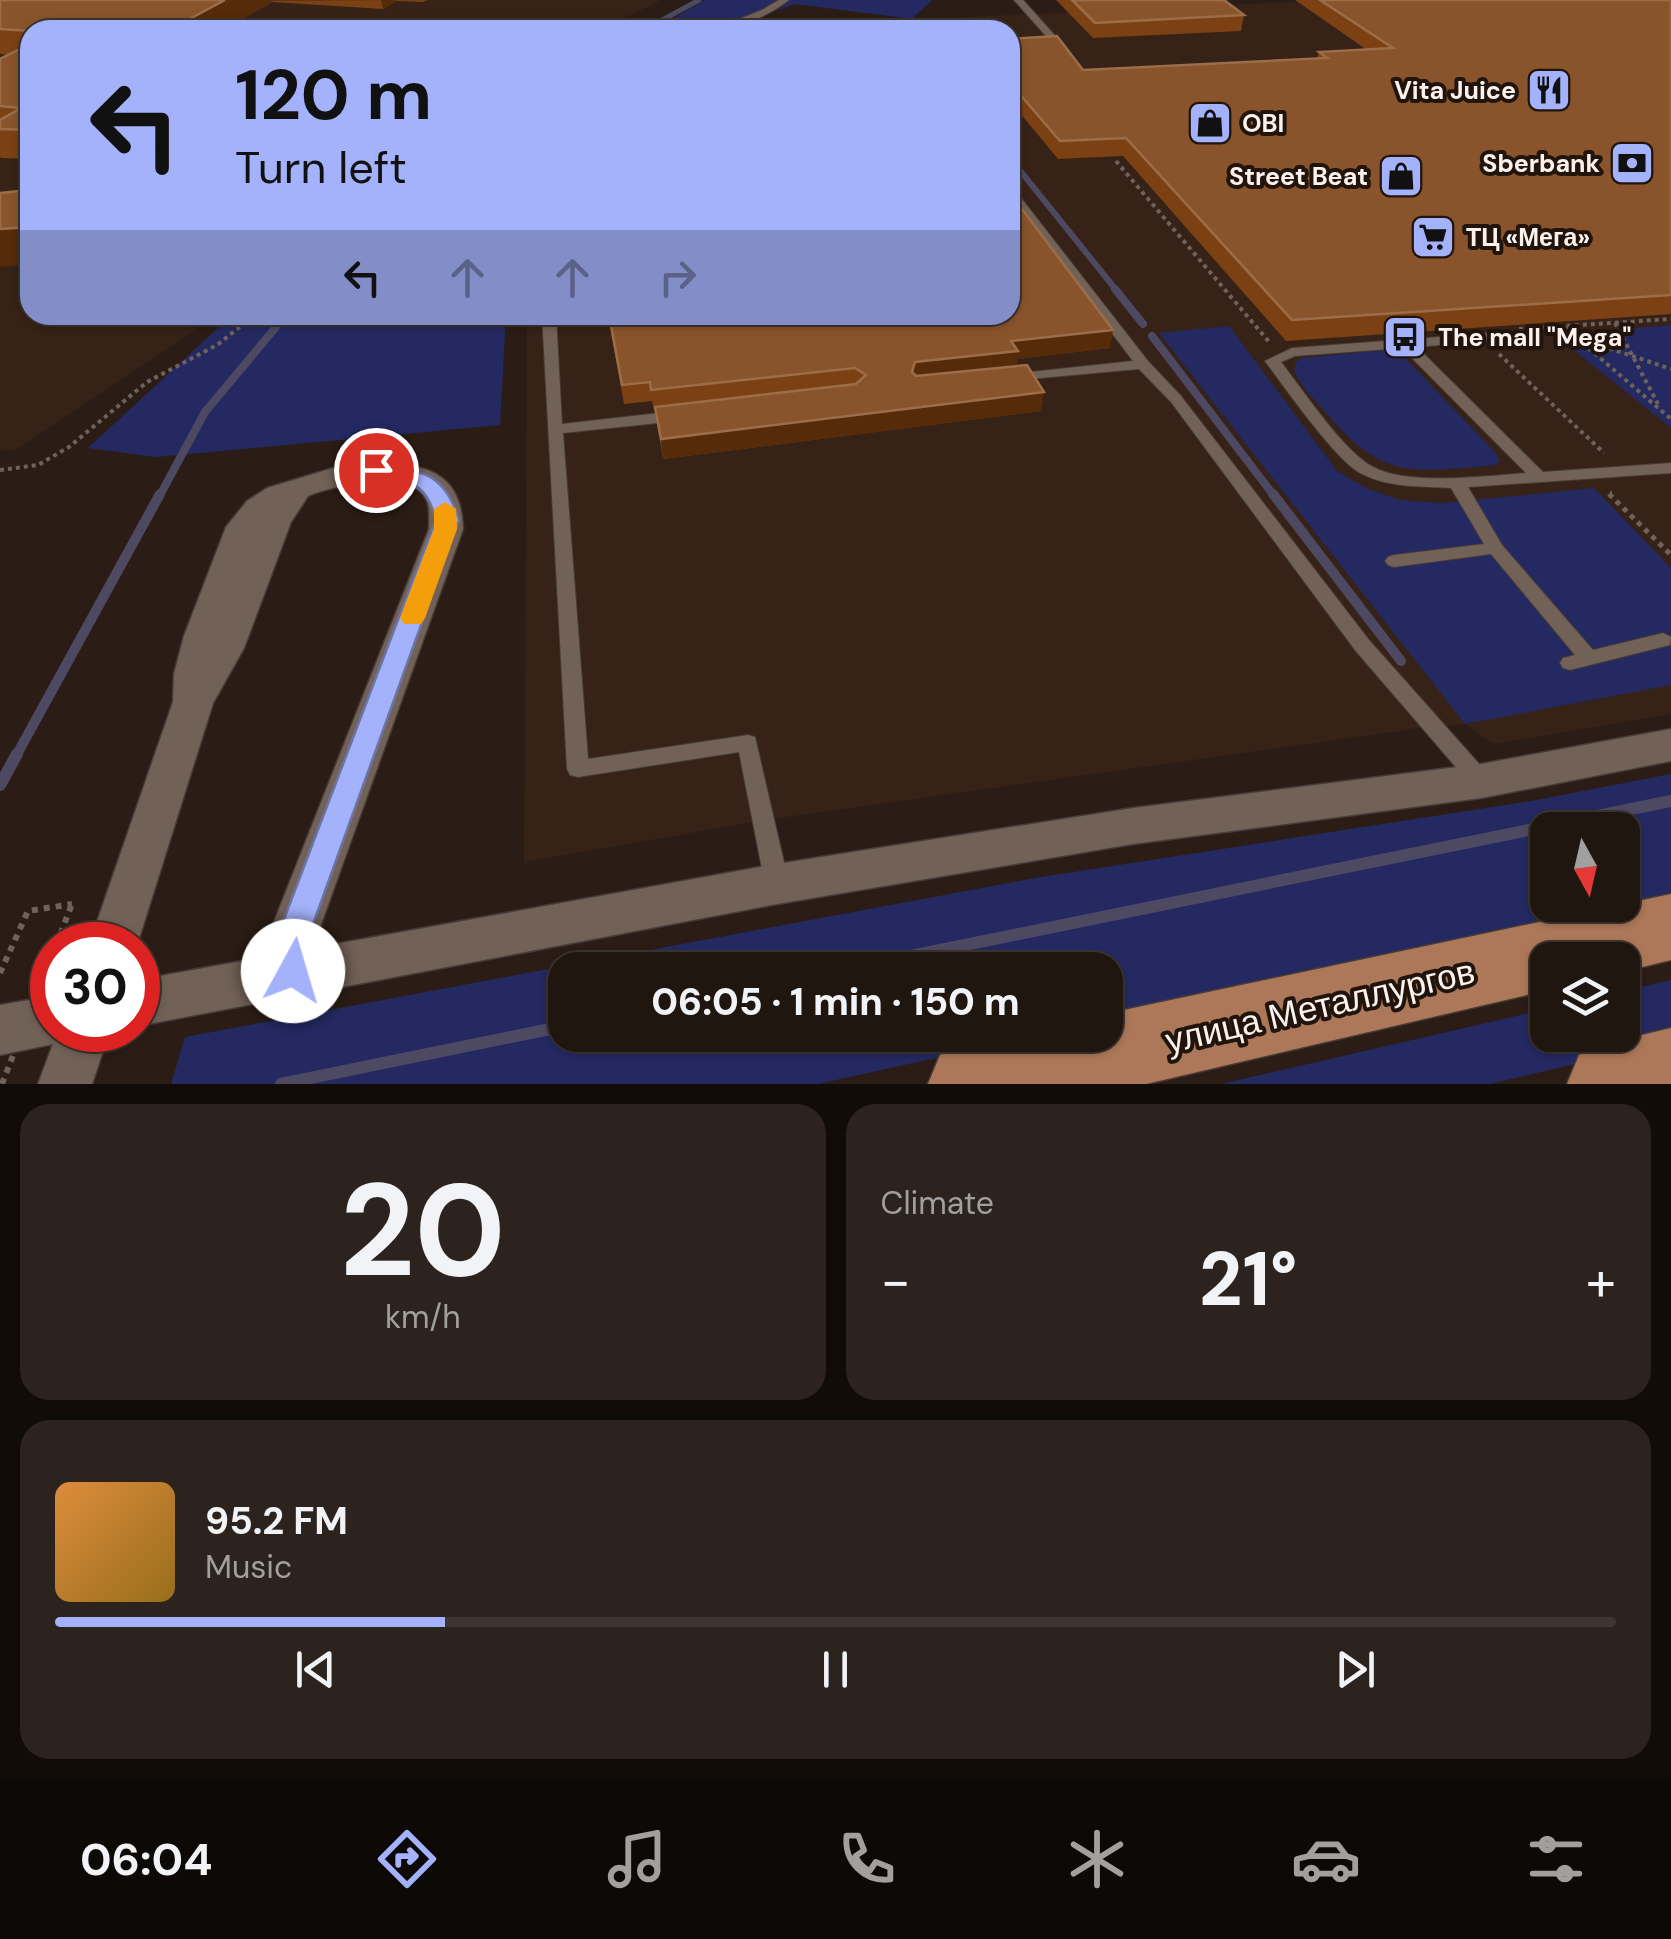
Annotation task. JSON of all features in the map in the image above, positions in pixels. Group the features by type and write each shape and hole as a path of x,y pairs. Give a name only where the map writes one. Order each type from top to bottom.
{"main road":[{"name":"улица Металлургов","path":"970,1084 1671,927"},
{"path":"1610,1084 1671,1069"}],"street":[{"path":"193,702 192,675 197,650 244,526 272,498 322,478 376,470 414,478 431,485 441,496 448,520 296,927 293,971"},
{"path":"120,922 193,702 225,648 283,505 297,489 322,478"},
{"path":"160,998 777,884 1133,826 1481,780 1671,745"},
{"path":"0,1030 30,1024"},
{"path":"66,1084 77,1052"}],"lane":[{"path":"743,20 785,0"},
{"path":"1018,0 1076,64"},
{"path":"1020,205 1144,364 1176,399 1362,645 1481,780"},
{"path":"550,325 578,769 748,743 777,884"},
{"path":"1507,333 1292,352 1272,361 1349,457 1368,470 1400,480 1457,483 1671,468"},
{"path":"1406,344 1537,475"},
{"path":"995,380 1144,364"},
{"path":"555,429 705,412"},
{"path":"1457,483 1495,548 1580,661 1663,640"},
{"path":"1394,561 1495,548"}],"path":[{"path":"1116,161 1273,346"},
{"path":"1507,333 1671,319"},
{"path":"1615,323 1661,410"},
{"path":"0,470 38,465 69,447 146,382 216,345 242,325"},
{"path":"1564,327 1671,419"},
{"path":"1576,337 1671,370"},
{"path":"1482,338 1642,490 1608,493 1671,554"},
{"path":"0,973 28,910 72,904 65,922"},
{"path":"2,1084 30,1011"}],"shaded area":[{"path":"0,0 661,0 621,20 20,20 20,325 203,325 17,449 0,451"},
{"path":"705,0 932,0 912,19 795,4 748,20 670,20"},
{"path":"1336,0 1671,0 1671,714 1494,744 1465,724 1436,726 765,820 524,862 527,325 1020,325 1020,20 944,18"},
{"path":"221,325 505,325 500,425 156,457 88,448"},
{"path":"1671,325 1671,428 1555,335"},
{"path":"1229,326 1337,471 1368,489 1400,500 1443,503 1594,488 1671,568 1671,685 1465,724 1159,333"},
{"path":"1385,350 1404,357 1495,452 1500,460 1496,465 1422,470 1384,461 1347,436 1294,370 1302,358"},
{"path":"1671,774 1671,895 1640,902 1640,812 1530,812 1530,922 1549,922 1123,1016 1123,952 639,952 1035,878 1531,801"},
{"path":"548,969 548,1052 962,1052 818,1084 171,1084 185,1037"},
{"path":"1671,980 1671,1041 1640,1048 1640,987"},
{"path":"1530,1013 1530,1052 1625,1052 1490,1084 1221,1084"}],"building":[{"path":"0,0 225,0 188,20 20,20 20,30 0,29"},
{"path":"1072,0 1224,0 1244,15 1095,23"},
{"name":"ТЦ «Мега»","path":"1320,0 1671,0 1671,295 1292,320 1126,138 1060,141 1020,95 1020,38 1057,36 1083,70 1327,58 1319,52 1393,48"},
{"path":"20,49 20,108 0,106 0,59"},
{"path":"20,109 20,130 0,129 0,120"},
{"path":"20,191 20,228 0,229 0,193"},
{"path":"1020,206 1113,330 1011,341 1018,351 915,362 912,372 916,376 1027,365 1044,392 661,439 655,407 856,384 866,375 855,368 651,390 650,382 622,385 611,325 1020,325"}],"waterway":[{"path":"662,20 699,0"},
{"path":"1020,170 1117,291"},
{"path":"1115,289 1143,324"},
{"path":"159,497 205,412 278,325"},
{"path":"1152,336 1275,497"},
{"path":"16,756 160,494"},
{"path":"1273,494 1401,661"},
{"path":"0,785 17,754"},
{"path":"930,952 1671,801"},
{"path":"281,1084 548,1029"}],"slow traffic":[{"path":"413,618 446,529 445,509"}],"place":[{"name":"Vita Juice","path":"1549,90"},
{"name":"OBI","path":"1210,123"},
{"name":"Sberbank","path":"1632,163"},
{"name":"Street Beat","path":"1401,176"},
{"name":"ТЦ «Мега»","path":"1433,237"},
{"name":"The mall \"Mega\"","path":"1405,337"}],"route":[{"path":"293,971 296,927 448,520 441,496 431,485 403,474 376,470"}]}
